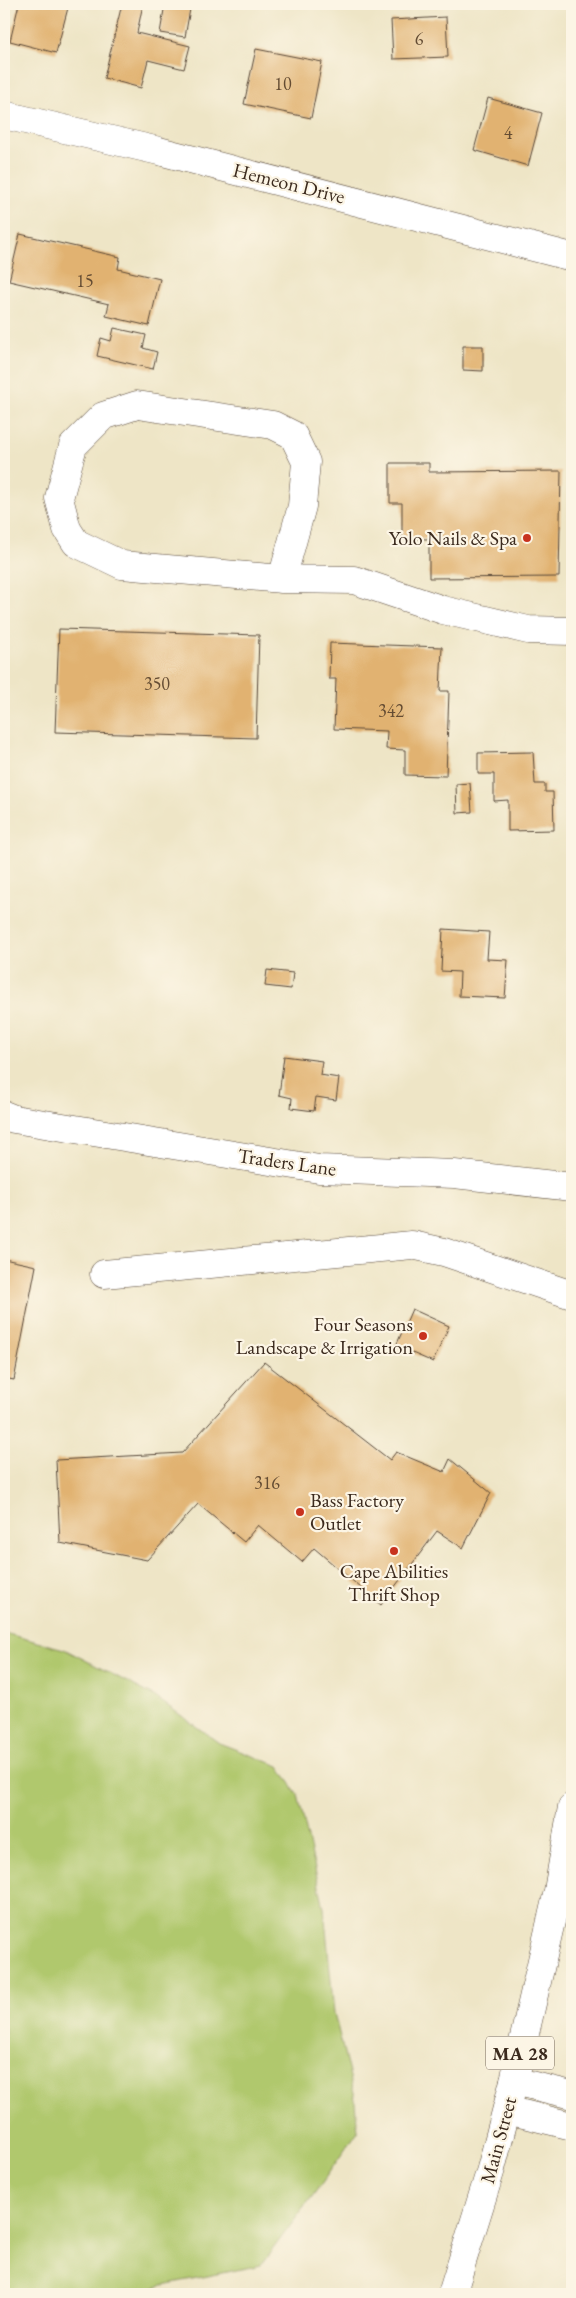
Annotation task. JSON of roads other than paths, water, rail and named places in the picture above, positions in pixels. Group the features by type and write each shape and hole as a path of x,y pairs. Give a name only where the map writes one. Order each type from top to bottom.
{"street":[{"name":"Hemeon Drive","path":"4,115 159,151 572,257"},
{"path":"282,579 302,506 306,462 293,435 273,425 137,405 103,416 73,446 59,498 67,529 76,543 122,565 282,579 354,580 442,610 528,630 572,631"},
{"name":"Traders Lane","path":"4,1115 14,1119 319,1169 454,1174 572,1187"},
{"path":"104,1274 412,1245 444,1252 572,1295"},
{"name":"Main Street","path":"452,2294 491,2169 507,2110 558,1891 572,1807"},
{"path":"514,2081 572,2095"},
{"path":"507,2110 572,2126"}],"place":[{"name":"Yolo Nails & Spa","path":"527,538"},
{"name":"Four Seasons Landscape & Irrigation","path":"423,1336"},
{"name":"Bass Factory Outlet","path":"300,1512"},
{"name":"Cape Abilities Thrift Shop","path":"394,1551"}]}
